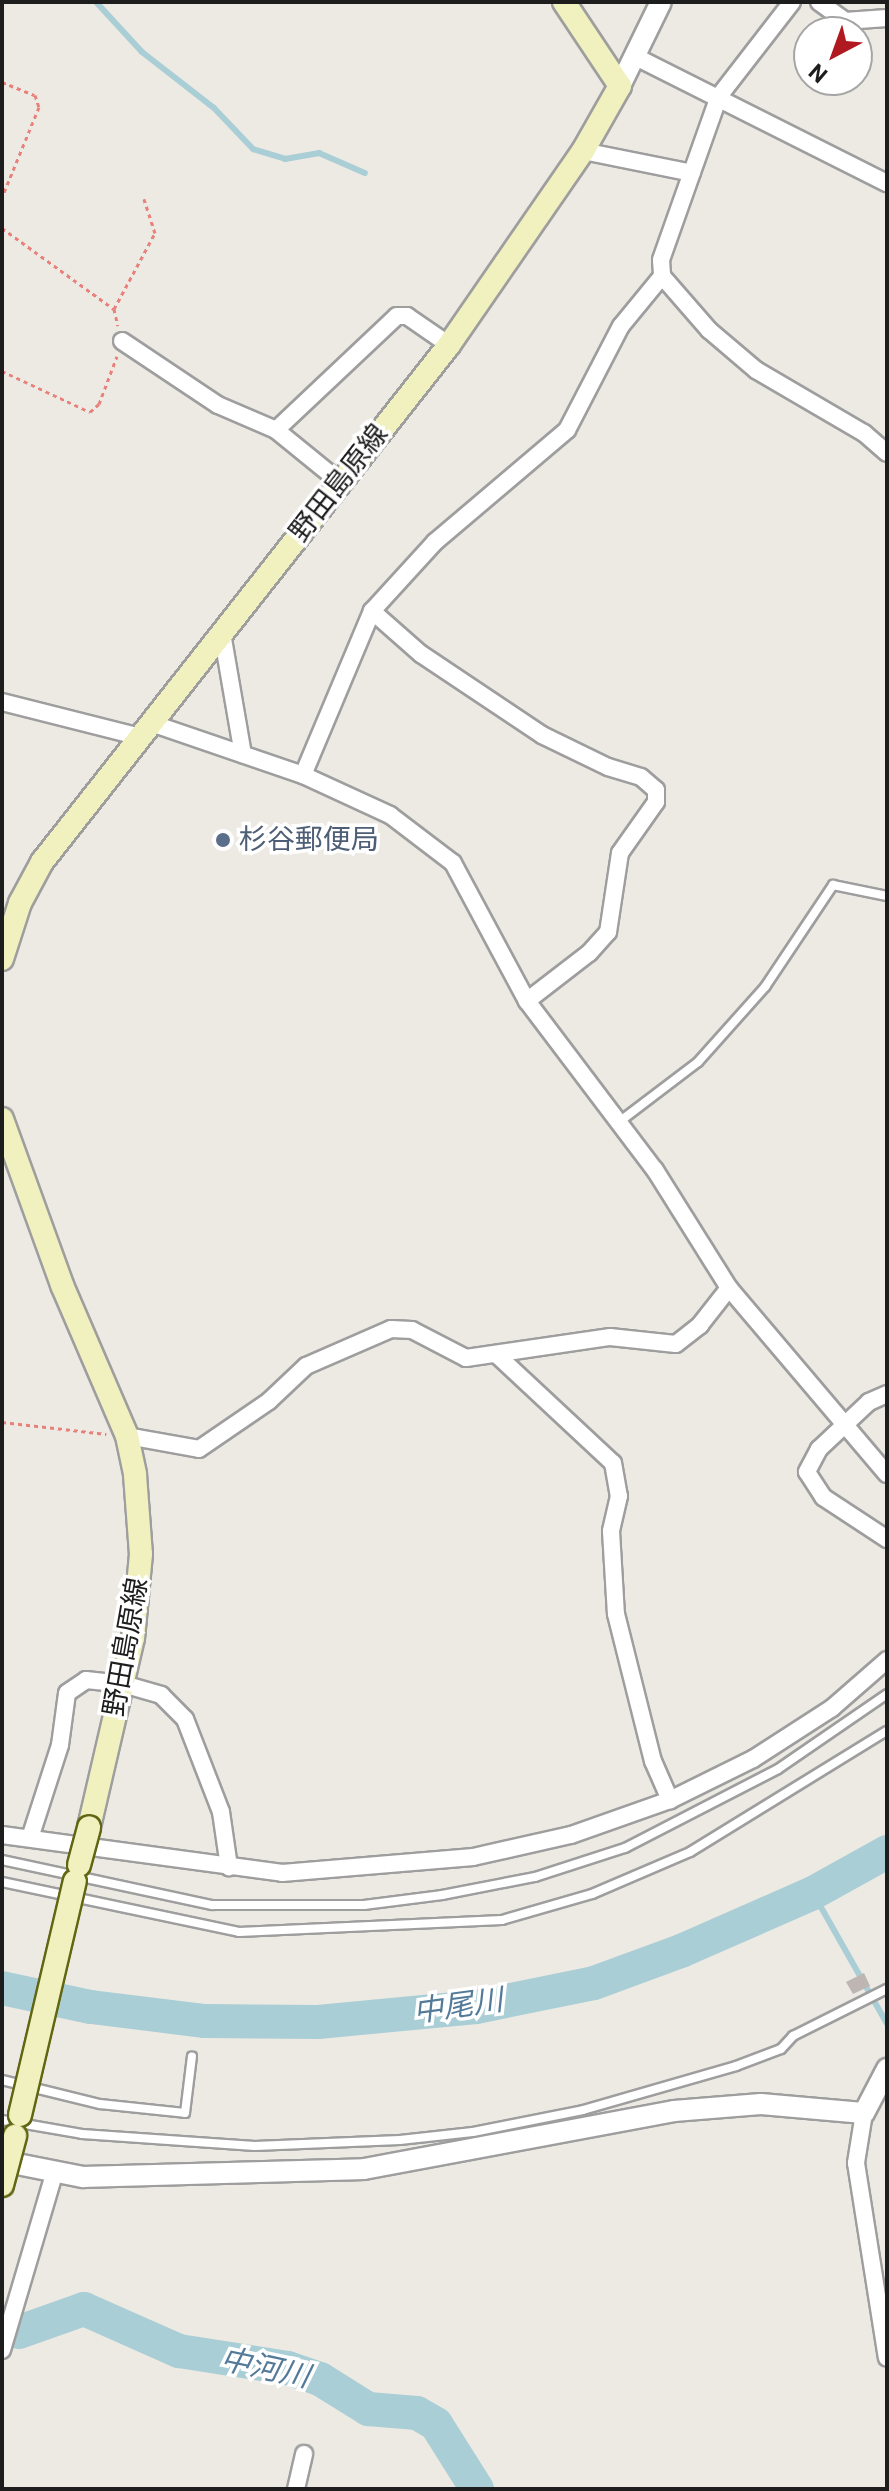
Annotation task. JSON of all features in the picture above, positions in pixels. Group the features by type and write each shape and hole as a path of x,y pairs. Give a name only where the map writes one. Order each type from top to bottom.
{"main road":[{"path":"564,2 620,86"},
{"name":"野田島原線","path":"2,959 20,903 42,862 449,345 583,151 620,86"},
{"name":"野田島原線","path":"2,1119 62,1285 127,1436 141,1554 133,1638 123,1684 14,2124 2,2186"}],"street":[{"path":"620,86 661,2"},
{"path":"792,2 719,96 661,260 662,276 709,330 756,370 864,433 887,453"},
{"path":"819,2 845,21 887,18"},
{"path":"636,57 887,183"},
{"path":"583,151 692,173"},
{"path":"303,775 372,611 435,542 567,430 621,326 662,276"},
{"path":"276,430 397,316 407,316 449,345"},
{"path":"122,341 218,405 276,430 340,482"},
{"path":"372,611 421,654 542,735 608,767 641,777 656,790 656,802 620,853 608,932 589,953 527,1001"},
{"path":"222,633 243,754"},
{"path":"2,702 146,730 243,754 303,775 390,815 453,863 527,1001 619,1122 729,1288 843,1428 887,1474"},
{"path":"127,1436 199,1449 269,1401 306,1366 391,1329 412,1330 466,1358 610,1337 676,1344 700,1325 729,1288"},
{"path":"497,1355 613,1463 619,1496 611,1531 616,1614 653,1761 670,1800"},
{"path":"887,1394 869,1402 812,1456 809,1481 823,1497 887,1539"},
{"path":"2,1835 282,1873 473,1857 571,1835 670,1800 753,1759 806,1725 887,1660"},
{"path":"30,1838 60,1745 67,1693 86,1680 123,1684 161,1695 185,1719 221,1812 229,1867"},
{"path":"887,2069 864,2113 856,2163 887,2358"},
{"path":"2,2161 54,2174 364,2169 674,2111 761,2104 864,2113"},
{"path":"2,2350 54,2174"},
{"path":"296,2489 304,2454"}],"lane":[{"path":"619,1122 698,1062 765,987 833,885 887,896"},
{"path":"2,1860 212,1905 364,1905 535,1877 625,1848 683,1819 778,1769 887,1694"},
{"path":"2,1882 239,1932 502,1920 592,1894 690,1852 887,1731"},
{"path":"14,2124 255,2146 473,2132 583,2110 736,2066 781,2049 793,2036 887,1989"},
{"path":"2,2080 100,2104 185,2113 192,2056"}],"path":[{"path":"2,82 35,95 39,107 2,197"},
{"path":"114,309 155,233 144,199"},
{"path":"2,228 114,309 122,341 99,404 90,412 2,371"},
{"path":"2,1422 127,1436"}],"building":[{"path":"864,1973 870,1986 853,1994 846,1982"}],"waterway":[{"path":"96,2 142,52 214,108 253,149 285,159 319,153 365,173"},
{"name":"中尾川","path":"2,1988 91,2007 205,2021 318,2022 476,2007 594,1983 681,1951 813,1893 887,1852"},
{"path":"813,1893 887,2024"},
{"name":"中河川","path":"19,2332 84,2309 179,2351 288,2368 320,2379 368,2409 417,2413 436,2424 477,2489"}],"place":[{"name":"杉谷郵便局","path":"223,840"}]}
